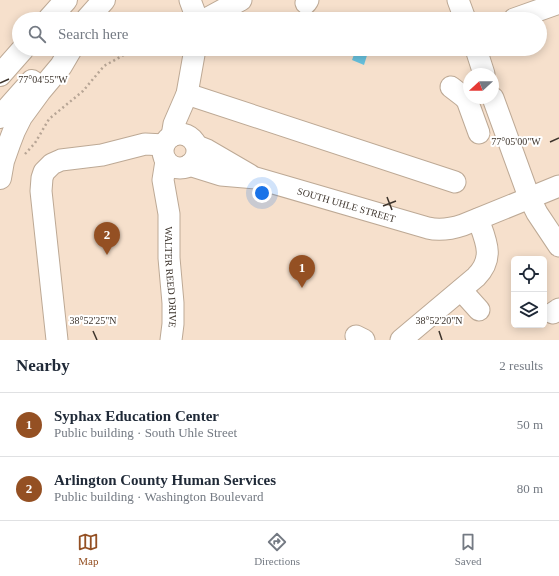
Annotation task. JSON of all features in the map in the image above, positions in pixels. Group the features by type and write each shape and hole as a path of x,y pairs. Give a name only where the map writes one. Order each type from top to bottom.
{"highway":[{"path":"55,12 66,0"},
{"path":"0,74 17,56"},
{"path":"0,117 54,56"},
{"path":"0,178 3,161 21,116 61,66 67,56"}],"street":[{"path":"190,0 195,12"},
{"path":"199,12 202,0"},
{"path":"219,12 241,0"},
{"path":"458,0 462,12"},
{"path":"531,12 552,3"},
{"name":"WALTER REED DRIVE","path":"171,340 173,308 169,258 169,214 163,180 179,152 174,124 187,94 194,56"},
{"path":"478,56 482,68"},
{"path":"451,87 467,100 475,135 502,112 529,198 559,246"},
{"path":"187,94 455,182"},
{"path":"57,340 41,191 42,178 48,168 56,162 102,154 138,145 179,152"},
{"name":"SOUTH UHLE STREET","path":"179,152 221,175 256,178 428,228 438,230 452,229 478,219"},
{"path":"401,340 480,273 487,262 487,245 478,219 559,186"},
{"path":"461,290 479,310"}],"path":[{"path":"22,157 35,144 50,119 83,91 104,66 123,56"}],"water":[{"path":"353,56 367,56 364,65 352,60"}],"place":[{"name":"Arlington County Human Services","path":"107,255"},
{"name":"Syphax Education Center","path":"302,288"}]}
